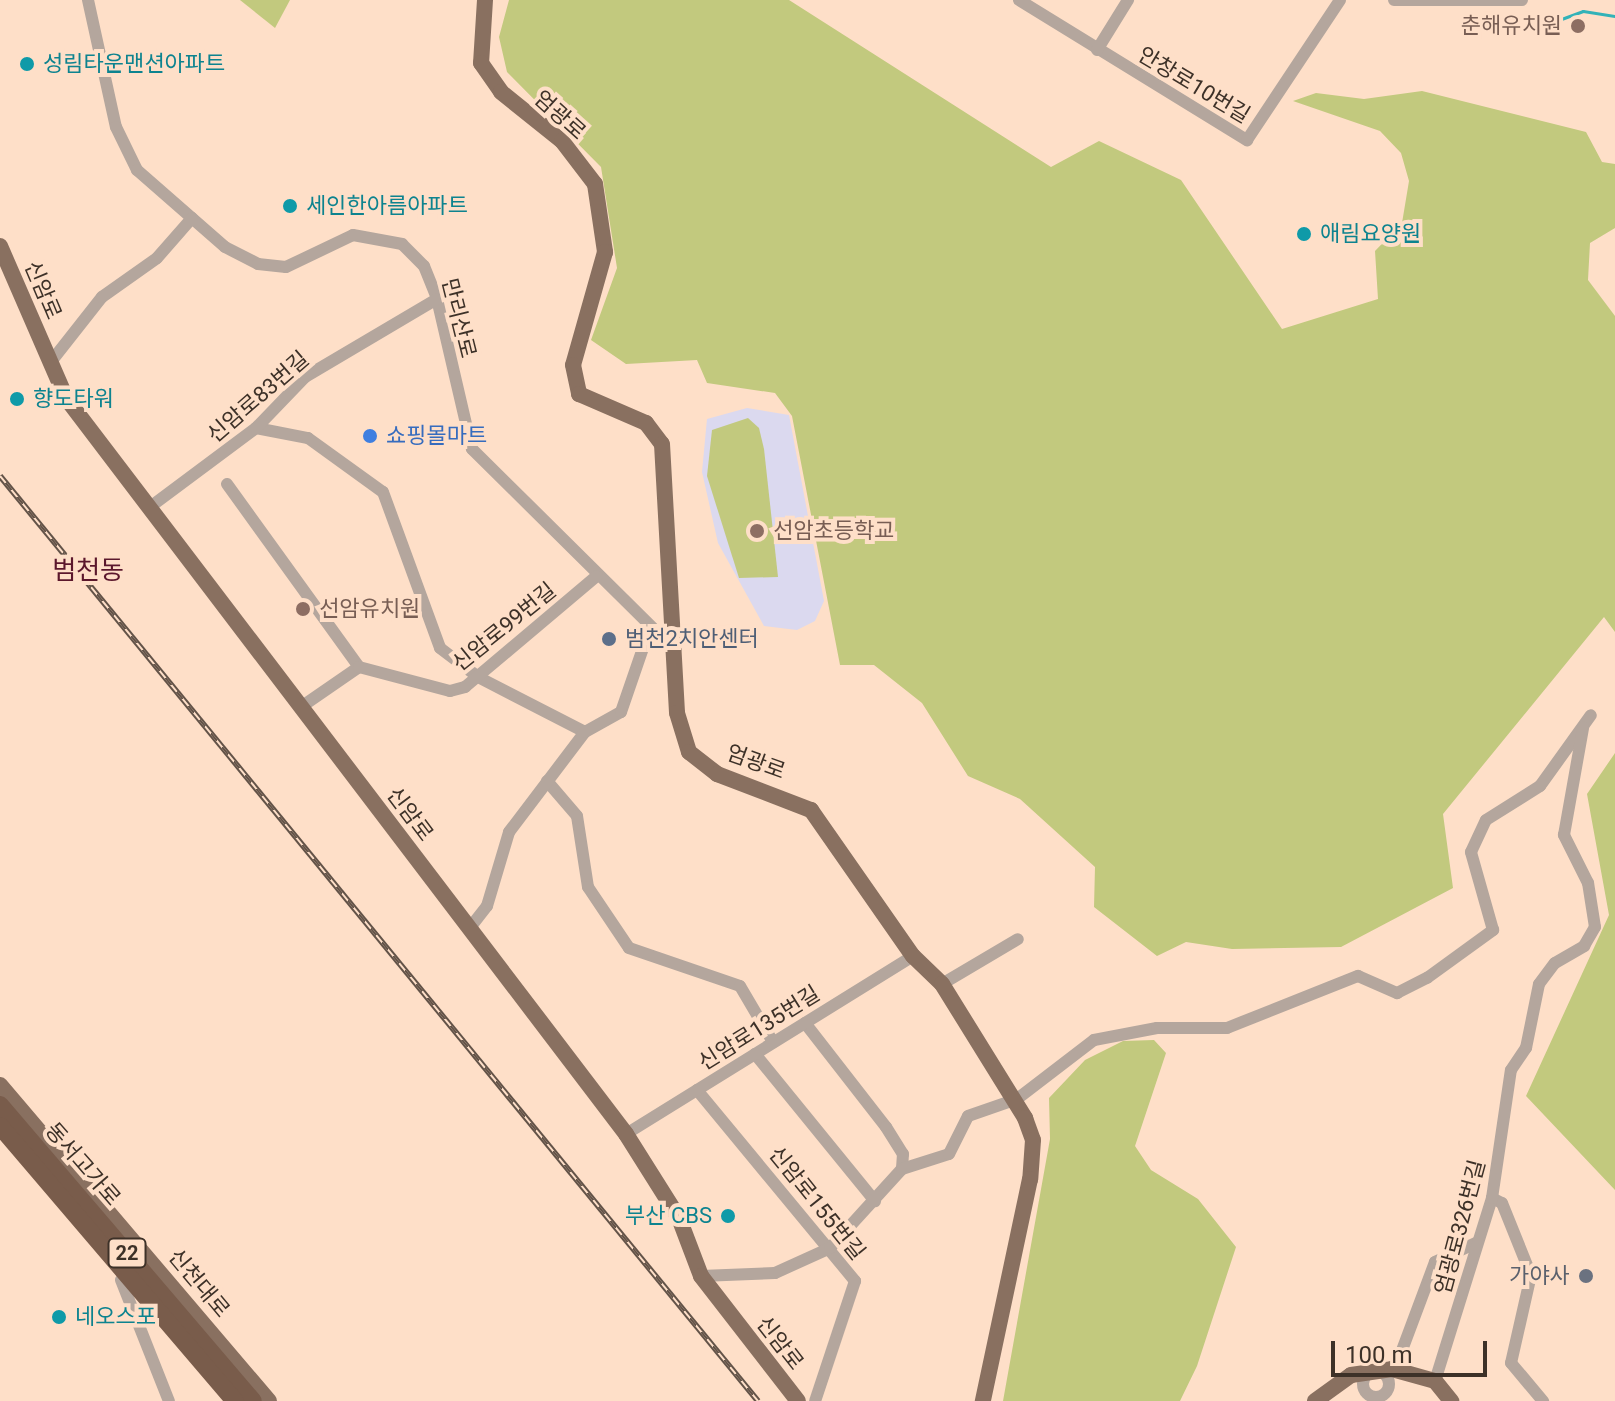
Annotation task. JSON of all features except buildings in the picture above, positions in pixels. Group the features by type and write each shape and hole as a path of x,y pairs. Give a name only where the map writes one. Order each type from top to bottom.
{"highway":[{"name":"동서고가로","path":"0,1105 253,1401"},
{"name":"동서고가로","path":"0,1126 235,1401"}],"main road":[{"name":"엄광로","path":"485,0 481,63 501,92 562,141 595,184 605,252 573,365 579,394 646,423 662,444 677,713 689,752 717,774 811,810 913,956 942,984 1017,1099 1033,1140 1030,1179 983,1401"},
{"name":"신암로","path":"0,246 66,398 626,1134 679,1218 701,1276 798,1401"},
{"name":"신천대로","path":"0,1085 269,1401"},
{"path":"0,1140 225,1401"},
{"path":"1315,1401 1339,1383 1374,1370 1395,1369 1430,1378 1451,1401"}],"street":[{"name":"만리산로","path":"88,0 116,127 137,170 192,218 258,264 286,267 353,235 380,235 424,266 437,299 472,449 675,650"},
{"name":"안창로10번길","path":"1019,0 1247,140 1338,5"},
{"path":"1097,50 1128,0"},
{"path":"1394,0 1522,0"},
{"path":"50,363 102,297 157,258 192,218"},
{"name":"신암로83번길","path":"150,507 256,428 305,377 437,299"},
{"path":"256,428 308,438 383,492 413,562 432,634 478,677 585,732"},
{"path":"227,484 359,667 301,707"},
{"name":"신암로99번길","path":"359,667 450,691 478,677 597,576"},
{"path":"469,929 487,906 509,832 585,732 621,712 650,628"},
{"path":"701,1276 775,1273 830,1248 902,1169 949,1154 968,1116 1017,1099 1094,1040 1157,1028 1227,1028 1358,976 1397,993 1493,930 1473,845 1495,811 1540,786 1591,715"},
{"name":"엄광로326번길","path":"1430,1378 1492,1198 1512,1081 1539,984 1555,963 1584,946 1595,927 1588,883 1564,835 1583,728"},
{"path":"547,781 577,816 588,887 629,948 740,986 773,1042"},
{"path":"942,984 1018,939"},
{"name":"신암로135번길","path":"626,1134 913,956"},
{"path":"805,1023 886,1127 903,1154 902,1169"},
{"path":"755,1054 875,1201"},
{"name":"신암로155번길","path":"697,1090 855,1281 815,1401"},
{"path":"1492,1198 1502,1203 1531,1275 1511,1363 1543,1401"},
{"path":"1395,1369 1435,1262 1476,1243"},
{"path":"121,1280 169,1401"},
{"path":"1362,1386 1374,1370 1388,1377 1380,1397"},
{"path":"1380,1397 1430,1378"},
{"path":"1339,1383 1362,1386 1380,1397"}],"shaded area":[{"path":"747,408 789,415 824,601 815,621 797,630 764,626 718,543 702,472 707,419"}],"green space":[{"path":"240,0 290,0 275,28"},
{"path":"509,0 789,0 1051,167 1099,141 1181,180 1282,329 1378,299 1375,251 1402,223 1409,181 1401,153 1380,131 1293,101 1316,93 1364,99 1422,91 1586,132 1602,162 1615,164 1615,228 1590,243 1588,280 1615,316 1615,632 1604,617 1443,814 1453,888 1341,947 1232,949 1186,942 1157,956 1094,907 1095,867 1020,799 968,776 922,703 874,665 840,665 792,416 775,393 707,383 697,360 626,364 591,340 617,268 601,167 507,72 499,37"},
{"path":"748,418 759,428 764,449 778,577 739,578 707,476 712,430"},
{"path":"1615,753 1615,1190 1526,1096 1609,915 1587,794"},
{"path":"1154,1040 1166,1053 1135,1146 1151,1170 1198,1199 1236,1247 1197,1366 1180,1401 1003,1401 1050,1139 1049,1098 1085,1060 1123,1041"}],"waterway":[{"path":"1537,28 1583,11 1615,16"}],"railway":[{"path":"0,476 758,1401"}],"place":[{"name":"춘해유치원","path":"1578,26"},
{"name":"성림타운맨션아파트","path":"27,64"},
{"name":"세인한아름아파트","path":"290,206"},
{"name":"애림요양원","path":"1304,234"},
{"name":"향도타워","path":"17,399"},
{"name":"쇼핑몰마트","path":"370,436"},
{"name":"선암초등학교","path":"757,531"},
{"name":"선암유치원","path":"303,609"},
{"name":"범천2치안센터","path":"609,639"},
{"name":"부산 CBS","path":"728,1216"},
{"name":"가야사","path":"1586,1276"},
{"name":"네오스포","path":"59,1317"}],"district":[{"name":"범천동","path":"88,571"}]}
